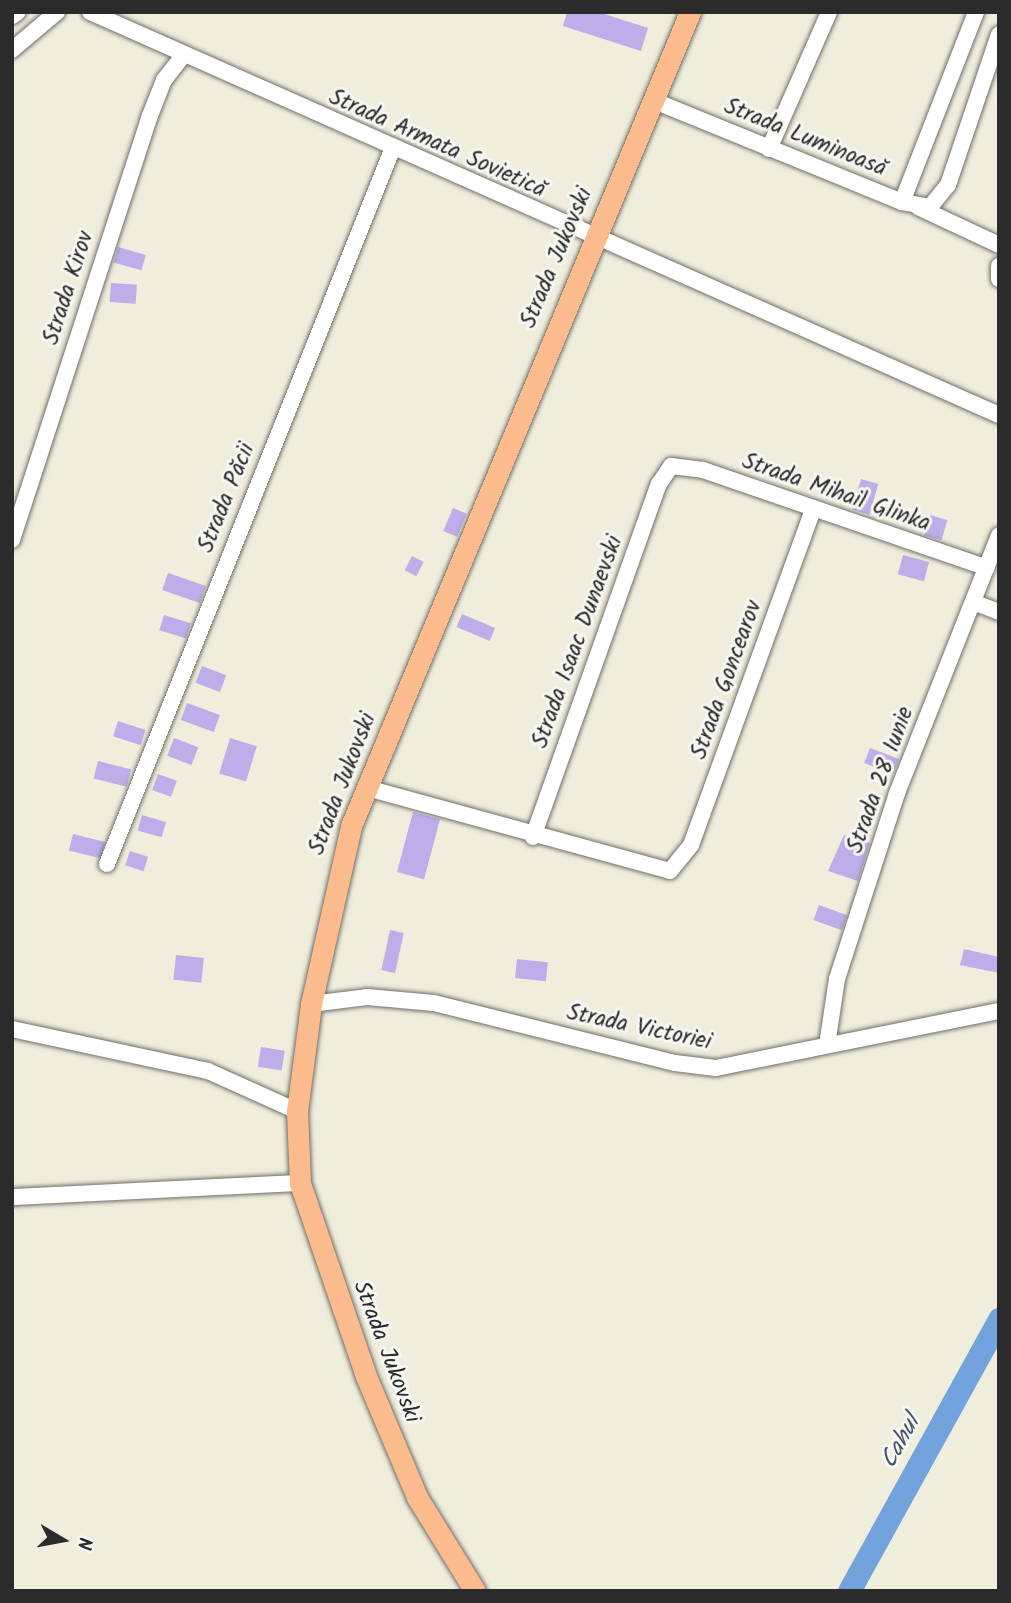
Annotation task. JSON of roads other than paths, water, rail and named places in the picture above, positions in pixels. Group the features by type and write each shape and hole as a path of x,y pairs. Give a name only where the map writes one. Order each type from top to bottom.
{"main road":[{"name":"Strada Jukovski","path":"475,1591 412,1485 366,1376 300,1183 297,1111 311,1004 339,868 367,788 593,237 690,12"}],"street":[{"path":"12,16 18,12"},
{"path":"12,50 57,12"},
{"name":"Strada Armata Sovietică","path":"90,12 392,150 999,415"},
{"path":"769,149 829,12"},
{"path":"902,202 976,12"},
{"path":"918,207 941,200 999,34"},
{"name":"Strada Kirov","path":"12,540 149,118 164,80 183,56"},
{"name":"Strada Luminoasă","path":"652,100 918,207 999,245"},
{"name":"Strada Păcii","path":"107,864 392,150"},
{"path":"999,266 999,279"},
{"name":"Strada Mihail Glinka","path":"671,466 687,465 987,568"},
{"name":"Strada Isaac Dunaevski","path":"533,837 659,484 671,466"},
{"name":"Strada Goncearov","path":"533,837 646,868 670,871 678,864 813,510"},
{"name":"Strada 28 Iunie","path":"827,1045 837,979 897,793 999,536"},
{"path":"973,602 999,612"},
{"path":"367,788 533,837"},
{"name":"Strada Victoriei","path":"311,1004 367,996 434,1003 696,1067 740,1065 999,1011"},
{"path":"12,1029 208,1072 297,1111"},
{"path":"12,1197 300,1183"}],"waterway":[{"name":"Cahul","path":"849,1591 999,1319"}]}
